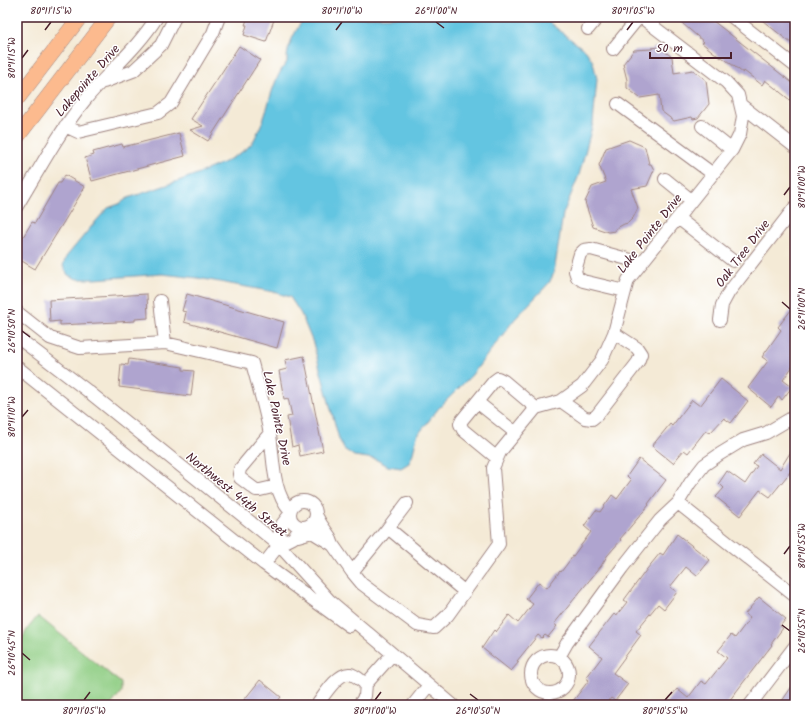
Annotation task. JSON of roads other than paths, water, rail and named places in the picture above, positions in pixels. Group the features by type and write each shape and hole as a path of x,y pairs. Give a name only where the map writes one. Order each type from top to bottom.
{"main road":[{"path":"17,99 80,17"},
{"path":"17,137 109,17"}],"street":[{"name":"Lakepointe Drive","path":"17,206 65,126 86,99 126,57 157,17"},
{"path":"101,83 133,71 161,45 174,17"},
{"path":"65,126 78,132 158,113 171,103 213,33 218,17"},
{"path":"588,29 598,17"},
{"path":"613,49 640,17"},
{"name":"Lake Pointe Drive","path":"17,312 50,338 80,348 165,343 252,362 270,434 277,486 290,513 292,521 313,524 333,545 362,584 417,625 434,628 448,615 499,544 493,468 500,452 536,408 561,401 582,386 602,360 614,333 628,280 732,150 740,134 744,116 738,95 726,82 640,17"},
{"path":"732,17 795,66"},
{"path":"618,104 713,174"},
{"path":"741,105 795,147"},
{"path":"702,126 732,150"},
{"path":"665,179 692,200"},
{"name":"Oak Tree Drive","path":"720,320 722,306 729,292 795,207"},
{"path":"678,218 733,261"},
{"path":"625,291 583,281 577,277 575,271 580,254 584,250 591,249 642,263"},
{"path":"160,301 165,343"},
{"path":"561,401 585,418 592,418 597,415 638,362 641,354 637,348 614,333"},
{"name":"Northwest 44th Street","path":"17,336 279,545 329,600 453,705"},
{"name":"Northwest 44th Street","path":"18,369 264,564 429,685"},
{"path":"497,458 463,430 460,424 462,420 498,378 504,381 536,408"},
{"path":"477,402 516,433"},
{"path":"559,657 575,632 622,568 660,520 678,503 690,483 704,465 744,440 766,433 795,416"},
{"path":"270,434 240,469 239,474 240,478 256,490 277,486"},
{"name":"Lake Pointe Drive","path":"277,486 283,493 298,501 309,502 314,507 313,524"},
{"path":"279,545 280,527 290,513 293,505 298,501"},
{"path":"352,572 408,503"},
{"path":"678,503 795,596"},
{"path":"264,564 279,545 293,538 313,524"},
{"path":"388,528 465,592"},
{"path":"750,705 795,646"},
{"path":"359,705 365,696 366,684 390,657"},
{"path":"317,705 342,676 352,674 366,684"},
{"path":"413,705 429,685"}],"water":[{"path":"305,17 542,17 586,51 593,62 597,79 593,123 579,175 563,214 554,273 549,283 514,320 471,376 438,409 417,436 409,463 401,468 388,466 375,459 354,456 344,449 339,439 313,343 301,314 290,297 274,292 198,278 162,274 77,279 68,275 63,266 66,257 108,208 119,204 128,198 176,182 216,166 233,158 246,149 254,140 260,128 276,81 287,62 290,44"}]}
